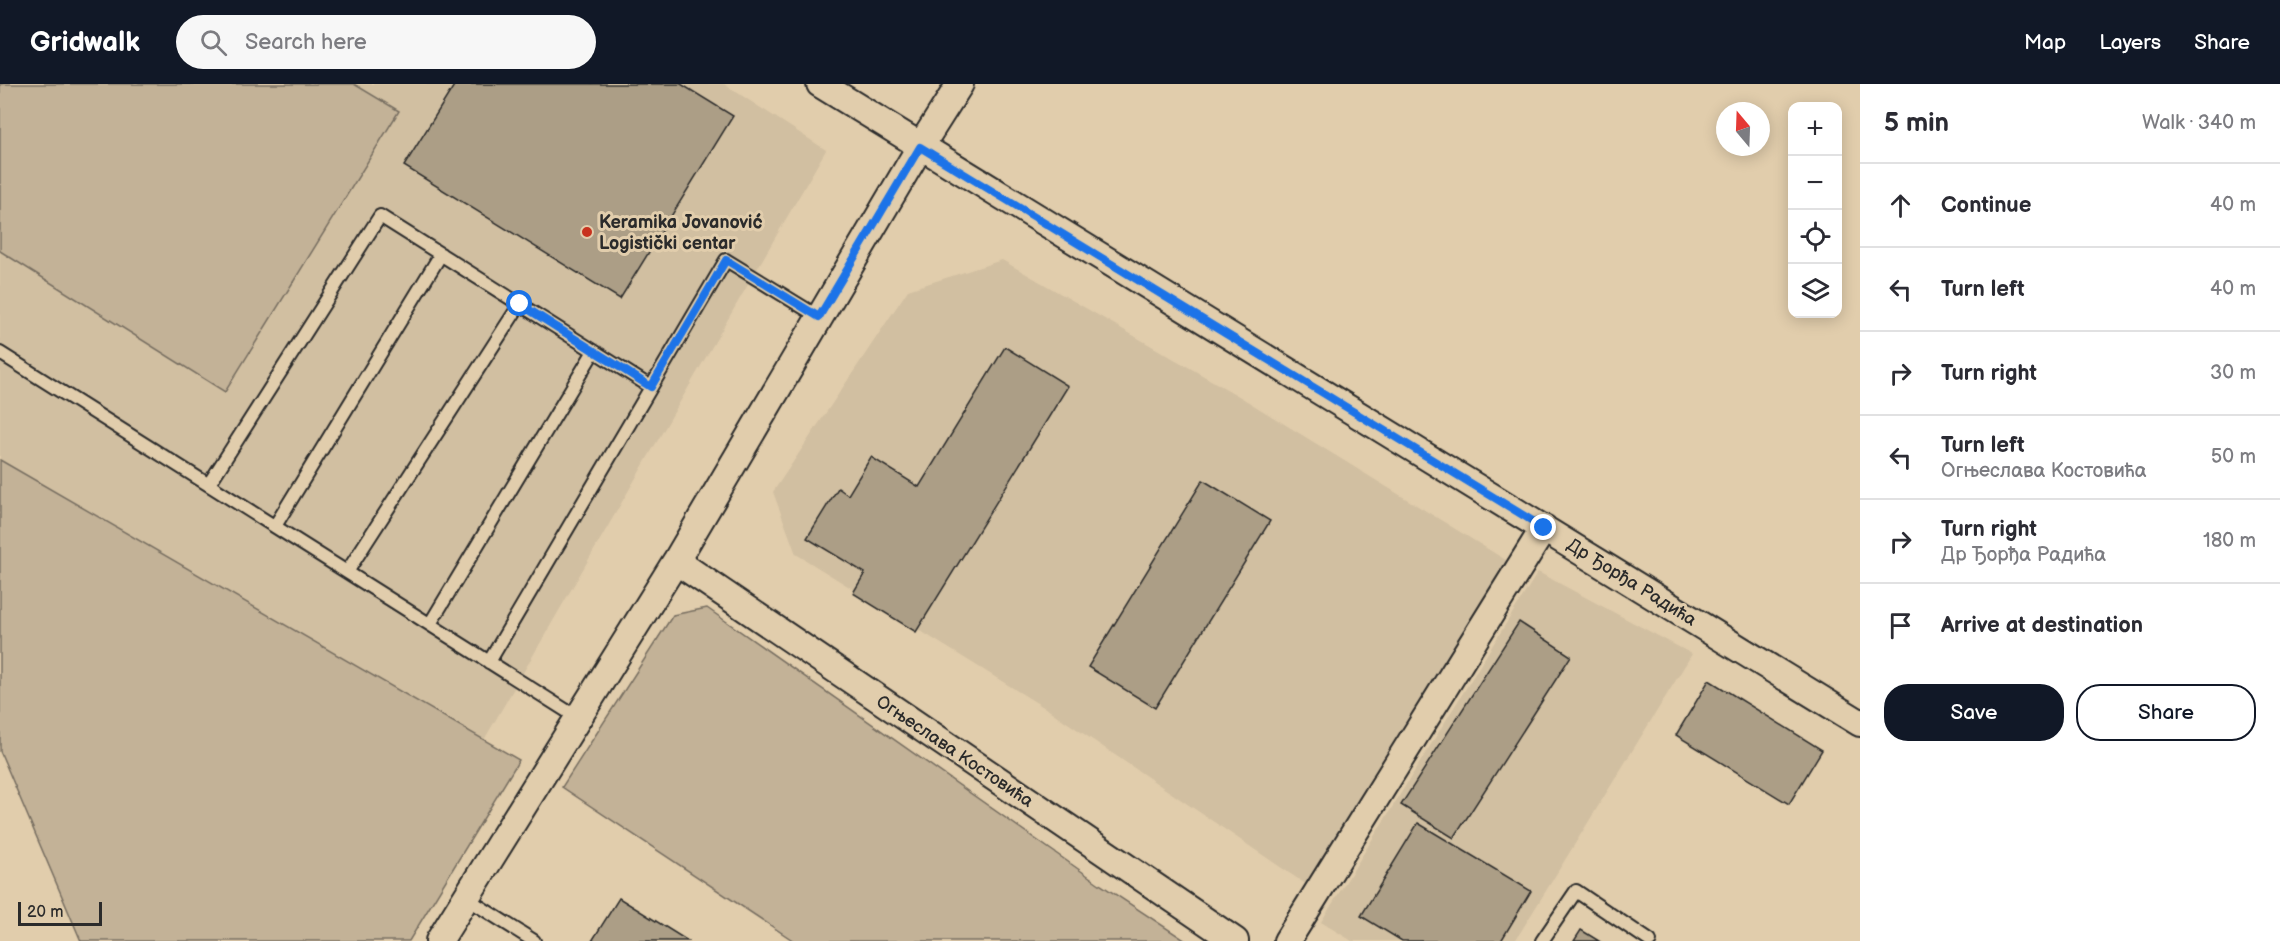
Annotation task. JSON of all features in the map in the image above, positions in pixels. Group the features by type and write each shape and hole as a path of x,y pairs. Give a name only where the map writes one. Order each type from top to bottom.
{"street":[{"name":"Др Ђорђа Радића","path":"820,84 1860,723"},
{"path":"439,941 676,561 920,147 960,84"},
{"path":"1287,941 1544,528"},
{"name":"Огњеслава Костовића","path":"676,561 1234,941"}],"lane":[{"path":"209,484 380,216 651,387"},
{"path":"275,526 441,254"},
{"path":"489,662 726,260 819,317"},
{"path":"347,572 520,304"},
{"path":"430,624 594,351"},
{"path":"0,353 578,718"},
{"path":"1542,941 1576,891 1650,941"},
{"path":"466,898 534,941"}],"shaded area":[{"path":"0,84 354,84 399,111 225,392 0,251"},
{"path":"354,84 724,84 826,150 484,740 0,460 0,251 225,392 399,111"},
{"path":"1002,260 1242,398 1509,562 1307,885 1050,711 796,554 773,492 908,290"},
{"path":"0,460 519,760 409,941 81,941 0,751"},
{"path":"1538,572 1692,654 1515,941 1352,941 1321,922"},
{"path":"707,608 1101,885 1186,941 794,941 562,787 673,615"}],"building":[{"name":"Keramika Jovanović Logistički centar","path":"455,84 681,84 733,116 620,299 404,166"},
{"path":"1005,347 1068,386 916,632 853,593 865,573 807,538 838,488 848,495 871,457 919,487"},
{"path":"1203,480 1270,521 1155,708 1088,667"},
{"path":"1519,622 1571,656 1454,838 1401,805"},
{"path":"1709,680 1822,750 1789,804 1676,735"},
{"path":"1418,823 1531,891 1501,941 1402,941 1361,916"},
{"path":"619,898 688,941 592,941"},
{"path":"1581,930 1599,941 1574,941"}],"place":[{"name":"Keramika Jovanović Logistički centar","path":"587,232"}],"route":[{"path":"520,304 651,387 726,260 819,317 920,147 1544,528"}]}
